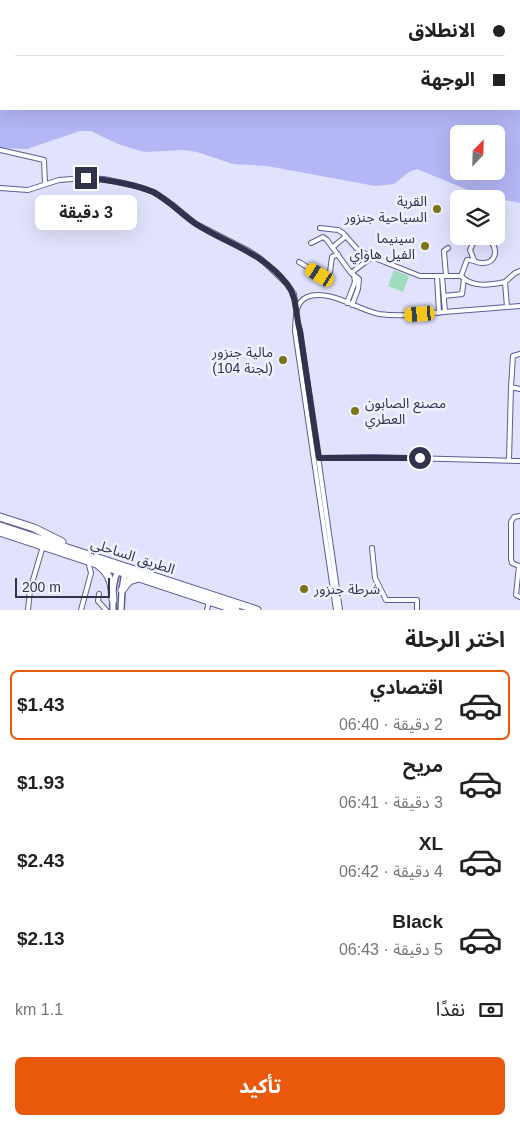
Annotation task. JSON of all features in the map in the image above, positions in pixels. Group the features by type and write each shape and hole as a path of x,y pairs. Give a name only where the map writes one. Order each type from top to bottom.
{"highway":[{"path":"0,518 45,532 75,550"},
{"name":"الطريق الساحلي","path":"0,526 75,550 146,579 236,610"},
{"name":"الطريق الساحلي","path":"0,532 257,610"},
{"path":"89,560 106,572 111,582 113,600"},
{"path":"122,590 131,579 146,579"}],"main road":[{"path":"121,610 122,569"},
{"path":"113,610 114,582 122,569"}],"street":[{"path":"0,150 44,160 45,184"},
{"path":"0,188 28,190 45,184 72,179 104,179 136,186 154,192 196,224 249,251 261,259 286,282 294,294 300,351 340,610"},
{"path":"320,228 338,230 358,250 420,276 462,278 475,284 490,285 505,282 520,271"},
{"path":"332,247 346,236"},
{"path":"311,242 323,237 352,274 355,282 347,303"},
{"path":"444,296 462,294 462,278 467,260 470,250 474,241 488,239 494,245 495,256 489,262 482,264 474,260 467,260"},
{"path":"439,313 444,251 448,248"},
{"path":"470,250 474,260"},
{"path":"299,262 320,275 326,276 330,272 332,258 338,254"},
{"path":"352,274 372,257"},
{"path":"352,274 360,282 352,305"},
{"path":"442,276 445,312"},
{"path":"505,282 506,308"},
{"path":"296,310 301,301 316,295 331,297 383,314 439,313 520,306"},
{"path":"509,460 512,359 516,354 520,354"},
{"path":"511,387 520,389"},
{"path":"316,458 372,457 520,461"},
{"path":"316,458 336,610"},
{"path":"520,516 514,517 511,522 511,561 513,564 520,566 516,594 520,597"},
{"path":"28,610 30,590 43,546"},
{"path":"372,548 375,578 386,600 417,600 417,610"},
{"path":"82,610 90,573 89,560"},
{"path":"99,594 98,601 106,610"},
{"path":"207,610 209,601"}],"green space":[{"path":"394,270 409,276 403,292 388,286"}],"water":[{"path":"0,110 520,110 520,203 505,200 505,190 468,190 417,169 409,172 394,184 375,186 267,166 233,164 197,152 183,150 144,152 118,144 91,131 80,131 27,149 0,147"}],"place":[{"name":"القرية السياحية جنزور","path":"437,209"},
{"name":"سينيما الفيل هاواي","path":"425,246"},
{"name":"مالية جنزور (لجنة 104)","path":"283,360"},
{"name":"مصنع الصابون العطري","path":"355,411"},
{"name":"شرطة جنزور","path":"304,589"}],"route":[{"path":"86,178 104,179 154,192 196,224 261,259 286,282 294,294 296,320 300,331 319,458 420,458"}]}
